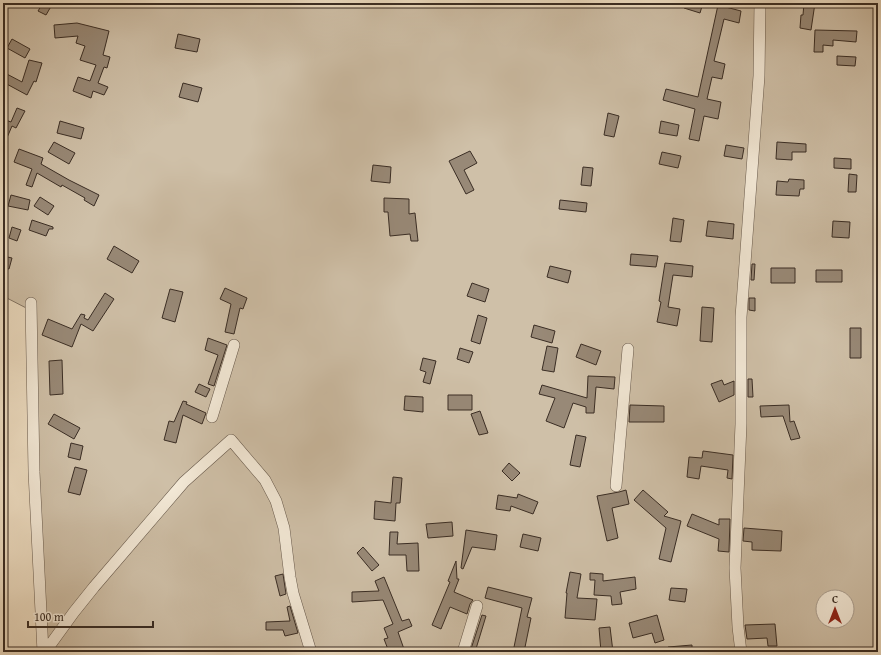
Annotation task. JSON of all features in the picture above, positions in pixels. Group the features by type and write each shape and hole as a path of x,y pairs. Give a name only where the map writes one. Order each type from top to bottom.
{"street":[{"path":"741,652 738,627 735,568 741,424 741,317 759,76 760,3"},
{"path":"31,303 34,472 44,652"},
{"path":"212,417 234,344"},
{"path":"616,486 628,349"},
{"path":"44,652 94,587 184,482 231,440 266,480 276,501 284,528 293,593 311,652"},
{"path":"463,652 477,606"}],"shaded area":[{"path":"7,3 878,3 878,652 41,652 32,311 3,296 3,10"}],"building":[{"path":"43,3 53,3 46,15 38,11"},
{"path":"686,3 703,3 700,13 684,8"},
{"path":"804,3 815,3 811,30 800,28"},
{"path":"718,5 741,11 739,23 724,19 714,61 725,64 722,79 712,77 707,99 721,102 718,119 704,116 699,141 689,139 695,109 663,100 666,89 698,97"},
{"path":"77,23 109,31 103,55 110,57 107,68 104,67 98,83 108,87 104,95 93,91 91,98 73,91 78,77 90,81 96,65 80,60 85,46 76,43 78,36 55,38 54,25"},
{"path":"815,30 857,31 856,42 833,40 833,46 823,45 823,52 814,52"},
{"path":"178,34 200,39 197,52 175,48"},
{"path":"12,39 30,49 25,58 7,48"},
{"path":"837,56 856,57 855,66 837,65"},
{"path":"29,60 42,63 36,82 34,81 27,95 3,82 3,72 22,82"},
{"path":"183,83 202,88 198,102 179,97"},
{"path":"17,108 25,111 16,128 12,126 3,147 3,119 11,122"},
{"path":"608,113 619,116 614,137 604,135"},
{"path":"60,121 84,128 81,139 57,133"},
{"path":"661,121 679,125 677,136 659,133"},
{"path":"54,142 75,153 69,164 48,152"},
{"path":"777,142 806,144 806,152 792,152 792,160 776,159"},
{"path":"726,145 744,148 742,159 724,156"},
{"path":"19,149 43,158 41,164 99,195 94,206 84,200 85,198 62,185 61,187 37,173 32,187 26,185 32,169 14,162"},
{"path":"470,151 477,163 464,170 474,190 466,194 449,161"},
{"path":"662,152 681,156 678,168 659,164"},
{"path":"834,158 851,159 851,169 834,168"},
{"path":"373,165 391,167 390,183 371,181"},
{"path":"583,167 593,168 591,186 581,185"},
{"path":"849,174 857,175 856,192 848,192"},
{"path":"789,179 804,180 804,189 800,189 799,196 776,195 777,181 788,182"},
{"path":"11,195 30,200 28,210 8,206"},
{"path":"40,197 54,206 48,215 34,206"},
{"path":"384,198 409,199 409,214 415,213 418,241 411,241 410,234 390,236 388,212 384,212"},
{"path":"560,200 587,203 586,212 559,209"},
{"path":"673,218 684,220 681,242 670,241"},
{"path":"32,220 53,227 53,229 49,229 46,236 29,230"},
{"path":"708,221 734,224 733,239 706,236"},
{"path":"833,221 850,222 849,238 832,237"},
{"path":"12,227 21,230 17,241 9,238"},
{"path":"114,246 139,261 132,273 107,259"},
{"path":"631,254 658,256 656,267 630,265"},
{"path":"3,256 12,258 9,269 3,268"},
{"path":"665,263 693,266 692,277 673,275 668,307 680,309 677,326 657,322 661,302 659,301"},
{"path":"752,264 755,264 754,280 751,280"},
{"path":"550,266 571,271 568,283 547,277"},
{"path":"771,268 795,268 795,283 771,283"},
{"path":"816,270 842,270 842,282 816,282"},
{"path":"472,283 489,289 485,302 467,296"},
{"path":"225,288 247,298 243,309 240,308 234,334 225,332 231,304 220,299"},
{"path":"170,289 183,292 175,322 162,318"},
{"path":"105,293 114,299 93,331 81,324 72,347 42,335 48,319 72,329 81,314 85,315 84,318 88,320"},
{"path":"749,298 755,298 755,311 749,310"},
{"path":"702,307 714,308 712,342 700,341"},
{"path":"478,315 487,318 480,344 471,341"},
{"path":"534,325 555,331 552,343 531,337"},
{"path":"850,328 861,328 861,358 850,358"},
{"path":"208,338 227,345 214,386 208,384 218,355 205,350"},
{"path":"581,344 601,351 596,365 576,357"},
{"path":"547,346 558,348 554,372 542,370"},
{"path":"460,348 473,352 469,363 457,359"},
{"path":"423,358 436,361 430,384 423,382 426,372 420,370"},
{"path":"62,360 63,394 50,395 49,361"},
{"path":"588,376 615,377 614,389 596,387 594,413 586,413 586,407 573,403 564,428 546,421 555,398 539,394 542,385 587,398"},
{"path":"748,379 752,379 753,397 748,397"},
{"path":"722,380 724,385 734,381 734,395 719,402 711,384"},
{"path":"199,384 210,389 206,397 195,392"},
{"path":"448,395 472,395 472,410 448,410"},
{"path":"405,396 423,397 423,412 404,410"},
{"path":"183,401 187,402 186,404 206,413 202,424 183,415 176,443 164,440 169,421 174,422"},
{"path":"630,405 664,406 664,422 629,422"},
{"path":"789,405 790,422 794,421 800,438 791,440 783,416 761,417 760,406"},
{"path":"480,411 488,433 479,435 471,414"},
{"path":"54,414 80,428 74,439 48,424"},
{"path":"576,435 586,437 580,467 570,465"},
{"path":"71,443 83,446 80,460 68,457"},
{"path":"703,451 733,455 732,479 727,478 728,470 701,466 699,479 687,477 689,457 702,458"},
{"path":"509,463 520,473 512,481 502,471"},
{"path":"75,467 87,470 80,495 68,492"},
{"path":"393,477 402,478 400,503 396,503 395,521 374,519 375,501 391,503"},
{"path":"626,490 629,504 612,508 618,538 607,541 597,496"},
{"path":"643,490 668,512 664,516 681,521 671,562 659,559 666,528 634,500"},
{"path":"518,494 538,502 533,514 511,506 510,511 496,509 498,495 517,498"},
{"path":"692,514 719,525 719,519 730,519 729,552 718,551 719,539 687,526"},
{"path":"452,522 453,536 428,538 426,524"},
{"path":"744,528 782,531 781,551 752,550 752,542 743,541"},
{"path":"466,530 497,535 495,550 472,547 463,569 461,568"},
{"path":"390,532 398,532 397,544 418,543 419,571 407,571 406,555 389,555"},
{"path":"523,534 541,538 538,551 520,547"},
{"path":"363,547 379,565 372,571 357,553"},
{"path":"456,561 457,579 459,579 454,592 473,600 467,614 450,607 441,629 432,625 450,582 448,581"},
{"path":"570,572 581,574 577,598 597,599 595,620 565,618 566,593"},
{"path":"590,573 603,574 603,581 635,577 636,589 620,592 622,604 612,605 611,596 594,595 595,580 590,580"},
{"path":"283,574 286,594 280,596 275,576"},
{"path":"384,577 402,621 409,619 412,626 398,632 405,652 389,652 384,639 388,638 384,628 393,624 383,600 352,602 352,592 379,591 375,581"},
{"path":"488,587 532,598 527,617 531,618 524,652 513,652 522,608 485,598"},
{"path":"671,588 687,589 685,602 669,600"},
{"path":"290,606 298,633 285,636 283,630 266,630 266,622 290,621 287,607"},
{"path":"482,615 486,616 475,652 470,652"},
{"path":"657,615 664,640 655,643 652,633 633,638 629,623"},
{"path":"775,624 777,646 768,646 767,638 747,639 745,625"},
{"path":"610,627 613,652 601,652 599,628"},
{"path":"692,645 692,652 668,652 668,647"}]}
